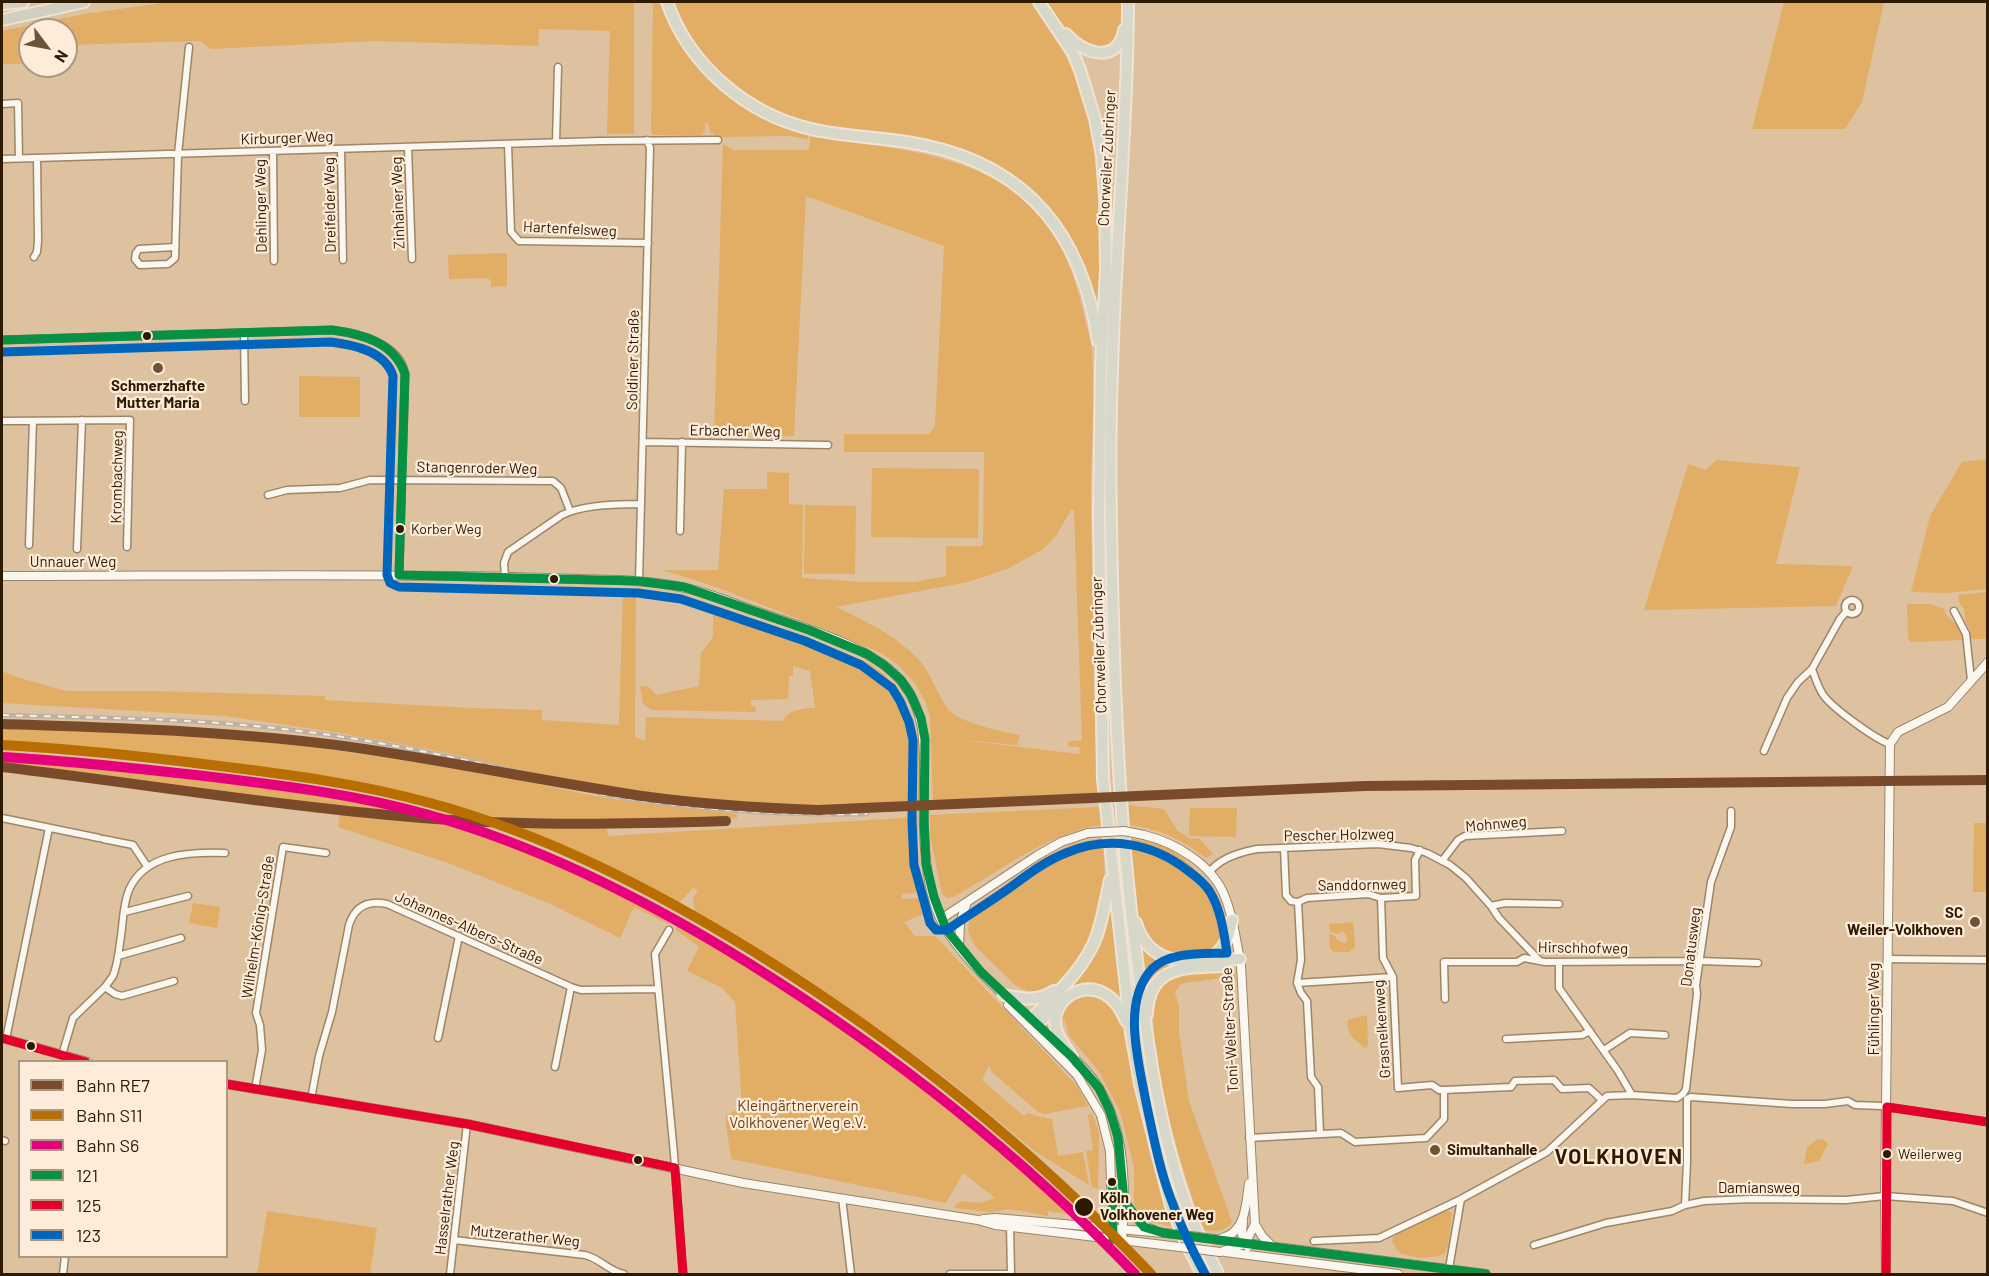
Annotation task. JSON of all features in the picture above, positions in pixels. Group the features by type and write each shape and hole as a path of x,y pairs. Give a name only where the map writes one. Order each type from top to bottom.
{"highway":[{"path":"2,4 23,2"},
{"path":"2,20 84,2"},
{"name":"Chorweiler Zubringer","path":"667,2 696,56 718,79 755,107 810,129 912,142 942,149 979,162 1019,187 1050,218 1070,248 1081,272 1095,320 1101,367"},
{"path":"1039,2 1051,19 1080,47 1101,54 1115,47 1123,37 1128,3"},
{"name":"Chorweiler Zubringer","path":"1128,3 1124,142 1112,368 1110,510 1114,678 1128,888 1147,1038 1161,1116 1187,1207 1218,1275"},
{"name":"Chorweiler Zubringer","path":"1051,19 1073,53 1080,70 1095,119 1104,174 1106,270 1101,367 1099,513 1103,779 1131,1033 1140,1084 1171,1206 1202,1275"},
{"path":"1033,1024 1085,960 1097,935 1113,871"},
{"path":"1128,888 1139,932 1149,948 1158,955 1167,959 1240,962"},
{"path":"1209,959 1222,949 1228,938 1232,920"},
{"path":"1147,1038 1148,1009 1152,994 1158,983 1169,972 1240,962"},
{"path":"1004,995 1027,1000 1038,999 1062,987"},
{"path":"1033,1024 1081,990 1095,989 1117,1003 1131,1033"},
{"path":"1063,1001 1055,1021 1057,1032 1072,1057"}],"street":[{"path":"175,247 139,249 135,259 140,265 171,263 175,258 178,154 189,47"},
{"path":"556,142 558,67"},
{"path":"2,104 18,103 18,158"},
{"name":"Soldiner Straße","path":"639,581 650,148 647,140"},
{"name":"Kirburger Weg","path":"2,159 556,142 718,140"},
{"name":"Hartenfelsweg","path":"508,144 511,232 519,241 648,243"},
{"name":"Zinhainer Weg","path":"408,147 411,259"},
{"name":"Dreifelder Weg","path":"341,149 343,260"},
{"name":"Dehlinger Weg","path":"273,151 274,261"},
{"path":"34,257 38,241 37,158"},
{"path":"2,340 341,331 394,352 403,365 405,374 399,575"},
{"path":"244,334 245,401"},
{"path":"77,549 82,420"},
{"name":"Krombachweg","path":"2,421 130,420 127,547"},
{"path":"29,545 33,421"},
{"name":"Erbacher Weg","path":"643,442 828,445"},
{"path":"680,531 682,442"},
{"path":"268,495 287,489 340,488 370,480 401,478"},
{"name":"Stangenroder Weg","path":"401,478 553,481 561,488 570,511"},
{"path":"505,576 504,563 508,552 570,511 592,507 641,504"},
{"name":"Unnauer Weg","path":"2,576 399,575 639,581 684,587 808,630 867,654 885,664 901,680 911,694 921,718 925,739 926,864 941,919 959,946 1033,1024"},
{"path":"1954,611 1966,634 1971,680"},
{"path":"1764,751 1787,698 1798,682 1812,669 1846,612"},
{"path":"1812,669 1823,695 1828,700 1880,741 1890,744 1898,732 1948,706 1988,662"},
{"name":"Fühlinger Weg","path":"1886,1275 1890,744"},
{"name":"Donatusweg","path":"1632,1095 1677,1098 1686,1089 1711,882 1731,827 1731,812"},
{"path":"2,818 133,845 147,866"},
{"path":"49,828 4,1038 80,1060"},
{"name":"Toni-Welter-Straße","path":"941,919 1060,842 1088,833 1124,831 1144,835 1176,846 1209,873 1220,885 1232,920 1240,962 1255,1224"},
{"name":"Mohnweg","path":"1442,861 1458,840 1465,836 1562,831"},
{"name":"Pescher Holzweg","path":"1209,873 1212,868 1224,860 1243,852 1378,844 1420,850 1462,874 1539,960"},
{"name":"Wilhelm-König-Straße","path":"255,1089 262,1050 260,1025 256,1013 282,847 326,853"},
{"path":"1284,848 1286,895 1291,901 1298,903 1301,960 1297,983 1307,1001 1311,1077 1318,1087 1320,1134"},
{"name":"Sanddornweg","path":"1298,903 1307,898 1368,894 1381,898 1416,896 1415,860 1420,850"},
{"path":"62,1055 73,1018 105,987 114,973 129,890 147,866 196,852 225,853"},
{"path":"125,912 188,896"},
{"name":"Grasnelkenweg","path":"1381,898 1383,958 1393,977 1398,1088 1432,1085 1439,1090 1511,1087 1515,1081 1554,1080 1562,1089 1589,1088 1602,1100"},
{"path":"959,946 960,923 968,901"},
{"name":"Johannes-Albers-Straße","path":"311,1099 319,1056 332,1012 348,925 355,912 371,902 387,904 571,987 581,990 657,988"},
{"path":"1491,906 1504,903 1559,904"},
{"path":"669,930 655,954 683,1275"},
{"path":"438,1038 459,936"},
{"path":"118,956 181,938"},
{"name":"Hirschhofweg","path":"1445,999 1444,962 1517,962 1524,958 1545,962 1758,963"},
{"path":"1887,959 1988,960"},
{"path":"1559,962 1559,988 1604,1050 1632,1095"},
{"path":"1297,983 1393,977"},
{"path":"105,987 122,996 174,981"},
{"path":"555,1067 571,987"},
{"path":"1033,1024 1072,1057 1099,1088 1110,1111 1118,1137 1124,1201 1126,1228 1122,1240"},
{"path":"1033,1024 1077,1075 1101,1115 1110,1151 1113,1239"},
{"path":"1506,1039 1582,1035 1590,1031"},
{"path":"1604,1050 1630,1033 1665,1035"},
{"path":"228,1084 467,1124 743,1183 910,1210 1009,1223 1126,1228 1449,1272 1486,1275"},
{"path":"1249,1138 1320,1134 1343,1134 1355,1142 1426,1138 1444,1119 1444,1090"},
{"path":"1314,1240 1379,1238 1461,1199 1547,1152 1602,1100 1612,1095 1632,1095"},
{"path":"1685,1205 1688,1162 1687,1099 1792,1104 1848,1101 1854,1105 1887,1107 1988,1122"},
{"name":"Hasselrather Weg","path":"450,1275 467,1124"},
{"name":"Toni-Welter-Straße","path":"1245,1244 1242,1234 1251,1173"},
{"name":"Damiansweg","path":"1534,1245 1606,1223 1672,1211 1685,1205 1722,1200 1846,1200 1885,1196 1949,1200 1988,1213"},
{"path":"842,1198 851,1275"},
{"path":"1449,1272 1461,1199"},
{"path":"1124,1201 1144,1227 1164,1233"},
{"name":"Toni-Welter-Straße","path":"1214,1239 1230,1236 1236,1231 1244,1214"},
{"path":"1009,1223 1082,1236 1220,1251 1398,1275"},
{"path":"950,1275 1011,1274 1009,1223"},
{"path":"1220,1251 1245,1244 1255,1224"},
{"path":"1255,1224 1273,1248"},
{"name":"Mutzerather Weg","path":"454,1240 585,1255 597,1259 613,1272 624,1275"},
{"path":"1245,1244 1251,1252 1260,1257"},
{"path":"63,1275 65,1258"}],"green space":[{"path":"168,2 634,2 634,134 607,134 610,31 539,29 538,46 375,41 211,49 200,41 78,45 78,18 65,18"},
{"path":"653,2 663,2 722,88 818,134 808,134 808,139 788,136 718,137 710,132 708,123 705,123 702,135 653,135 651,133"},
{"path":"671,2 1031,2 1056,38 1074,74 1087,112 1098,190 1100,230 1098,314 1080,261 1070,241 999,169 972,154 949,147 822,127 771,111 730,84 713,67 684,26"},
{"path":"1046,2 1124,2 1119,36 1101,50 1072,36"},
{"path":"1784,2 1884,2 1862,102 1845,129 1752,129"},
{"path":"18,28 18,64 2,64 2,31"},
{"path":"810,136 914,152 964,166 988,176 1026,201 1060,244 1074,278 1092,351 1091,514 1098,795 933,802 930,717 926,703 915,683 898,665 883,654 832,632 719,588 663,570 718,570 724,489 767,489 767,472 789,473 789,504 803,505 802,578 863,582 915,582 946,576 946,546 983,546 984,452 844,452 844,434 929,434 935,426 944,246 806,196 794,436 774,436 775,428 749,428 748,436 714,434 723,144 734,150 809,150","holes":["1071,510 1074,510 1082,740 1067,742 1069,747 1080,747 1079,754 953,739 1017,745 1020,735 981,726 953,714 944,703 924,666 911,652 881,630 836,607 968,582 1007,569 1042,550 1056,536"]},
{"path":"507,253 507,286 491,287 491,281 488,278 449,279 448,255"},
{"path":"299,376 360,377 360,417 299,417"},
{"path":"1987,459 1987,589 1946,593 1911,592 1930,516 1962,462"},
{"path":"1717,460 1800,467 1776,564 1853,566 1836,606 1644,610 1688,464 1705,470"},
{"path":"872,468 979,469 978,538 871,537"},
{"path":"805,505 856,506 855,574 804,574"},
{"path":"623,590 636,590 635,737 645,741 646,717 782,721 796,710 815,708 810,671 793,666 793,676 789,676 788,699 751,700 751,706 755,706 756,712 652,710 643,704 640,686 649,687 656,695 699,686 701,653 713,637 713,605 840,651 870,664 886,676 902,697 920,745 921,802 819,807 694,800 585,784 433,750 226,716 2,703 2,671 66,691 325,696 325,700 542,710 542,720 619,725"},
{"path":"1987,592 1987,639 1970,639 1970,630 1958,595"},
{"path":"1907,604 1930,604 1944,609 1959,628 1962,640 1910,642"},
{"path":"2,726 254,739 503,777 604,798 737,814 737,818 569,821 491,819 408,794 318,777 81,746 2,741"},
{"path":"2,752 130,763 299,784 392,801 453,816 321,805 2,764"},
{"path":"1127,805 1164,809 1177,830 1191,839 1199,838 1213,854 1206,858 1170,836 1128,825"},
{"path":"1100,807 1101,825 1081,829 1043,844 953,897 947,898 942,894 930,835 930,815"},
{"path":"1190,808 1237,808 1236,837 1189,836"},
{"path":"340,814 476,825 560,858 673,914 668,924 634,907 620,938 553,905 448,863 338,827"},
{"path":"918,817 918,889 915,893 903,894 901,899 919,898 926,913 904,922 915,936 935,936 1078,1087 1088,1106 1044,1114 1038,1112 992,1072 989,1065 982,1080 1024,1116 1028,1113 1052,1119 1058,1156 1083,1152 1089,1185 1036,1152 943,1076 874,1026 777,962 695,913 693,899 698,890 693,888 678,904 605,867 512,826 607,829 608,836"},
{"path":"1974,823 1987,823 1987,892 1973,892"},
{"path":"1103,838 1105,887 1097,927 1077,963 1052,990 1035,997 1035,992 1015,985 975,946 968,931 970,916 1008,883 1044,858 1072,844"},
{"path":"1129,838 1144,841 1145,838 1160,844 1190,864 1213,892 1220,908 1224,925 1224,942 1205,956 1177,958 1160,953 1139,925"},
{"path":"1110,887 1127,1012 1097,987 1047,1014 1058,997 1082,970"},
{"path":"193,903 220,907 217,928 189,923"},
{"name":"Kleingärtnerverein Volkhovener Weg e.V.","path":"681,921 767,972 850,1027 965,1117 1072,1215 1048,1211 1048,1216 1010,1209 990,1212 955,1208 956,1204 963,1201 980,1203 995,1198 963,1173 946,1203 731,1159 725,1116 742,1107 735,1002 722,988 687,971 699,947 675,929"},
{"path":"1353,922 1355,946 1350,952 1334,952 1330,948 1329,934 1336,936 1336,939 1342,943 1346,942 1347,937 1343,932 1337,934 1330,931 1329,924"},
{"path":"1136,932 1171,962 1173,967 1146,1000"},
{"path":"1229,971 1235,974 1236,980 1222,978 1185,983 1180,985 1175,993 1179,1006 1179,1032 1189,1101 1232,1222 1223,1230 1212,1231 1204,1230 1186,1179 1165,1104 1154,1030 1155,1001 1163,983 1169,978 1185,972"},
{"path":"1100,993 1122,1018 1150,1156 1173,1226 1151,1222 1134,1205 1134,1167 1120,1111 1098,1070 1069,1036 1065,1020 1060,1019 1061,1012 1072,997"},
{"path":"1367,1015 1368,1045 1366,1048 1352,1037 1348,1029 1348,1020"},
{"path":"1089,1114 1092,1114 1099,1132 1098,1189 1092,1187 1086,1151 1093,1150"},
{"path":"1818,1139 1828,1144 1819,1161 1804,1164 1807,1147"},
{"path":"1446,1210 1452,1213 1445,1253 1430,1257 1417,1257 1405,1255 1397,1250 1392,1241 1395,1234"},
{"path":"267,1211 377,1228 370,1274 257,1274"}],"railway":[{"path":"2,715 248,725 324,734 407,748 610,791"},
{"path":"600,794 666,804 733,810 800,814 867,814"}],"rail line":[{"name":"RE7","path":"2,724 264,737 351,747 642,796 730,805 818,810 1365,786 1988,780"},
{"name":"S11","path":"2,745 185,762 293,776 376,790 473,816 557,847 678,907 756,953 864,1025 915,1062 1012,1141 1059,1183 1151,1274"},
{"name":"S6","path":"2,757 213,777 376,802 471,828 513,843 594,878 673,919 750,964 903,1069 1000,1146 1046,1187 1135,1274"},
{"name":"RE7","path":"2,767 272,802 435,819 544,824 726,821"}],"transit line":[{"name":"121","path":"2,340 332,330 365,337 385,347 400,363 405,374 399,575"},
{"name":"123","path":"2,352 331,342 359,347 376,355 389,367 393,376 387,575 390,583 399,587 638,593 681,599 805,641 861,665 892,688 909,722 913,740 914,865 930,923 936,930 947,930 1043,864 1082,847 1114,843 1144,848 1159,853 1193,875 1214,899 1222,922 1227,953 1177,956 1159,963 1152,969 1137,998 1135,1033 1146,1102 1163,1175 1182,1228 1205,1274"},
{"name":"121","path":"399,575 639,581 684,587 809,630 867,654 901,680 911,695 921,718 925,739 926,864 934,897 946,929 981,972 1072,1057 1099,1088 1110,1111 1118,1137 1124,1201 1144,1227 1164,1233 1486,1274"},
{"name":"125","path":"2,1038 79,1060"},
{"name":"125","path":"228,1084 467,1124 675,1168"},
{"name":"125","path":"1887,1107 1988,1122"},
{"name":"125","path":"1886,1274 1887,1107"},
{"name":"125","path":"675,1168 683,1274"},
{"name":"121","path":"1112,1182 1113,1239"}],"place":[{"name":"Schmerzhafte Mutter Maria","path":"158,368"},
{"name":"Korber Weg","path":"400,529"},
{"name":"SC Weiler-Volkhoven","path":"1975,922"},
{"name":"Simultanhalle","path":"1435,1150"},
{"name":"Weilerweg","path":"1887,1154"},
{"name":"Köln Volkhovener Weg","path":"1084,1207"}],"district":[{"name":"VOLKHOVEN","path":"1619,1157"}]}
